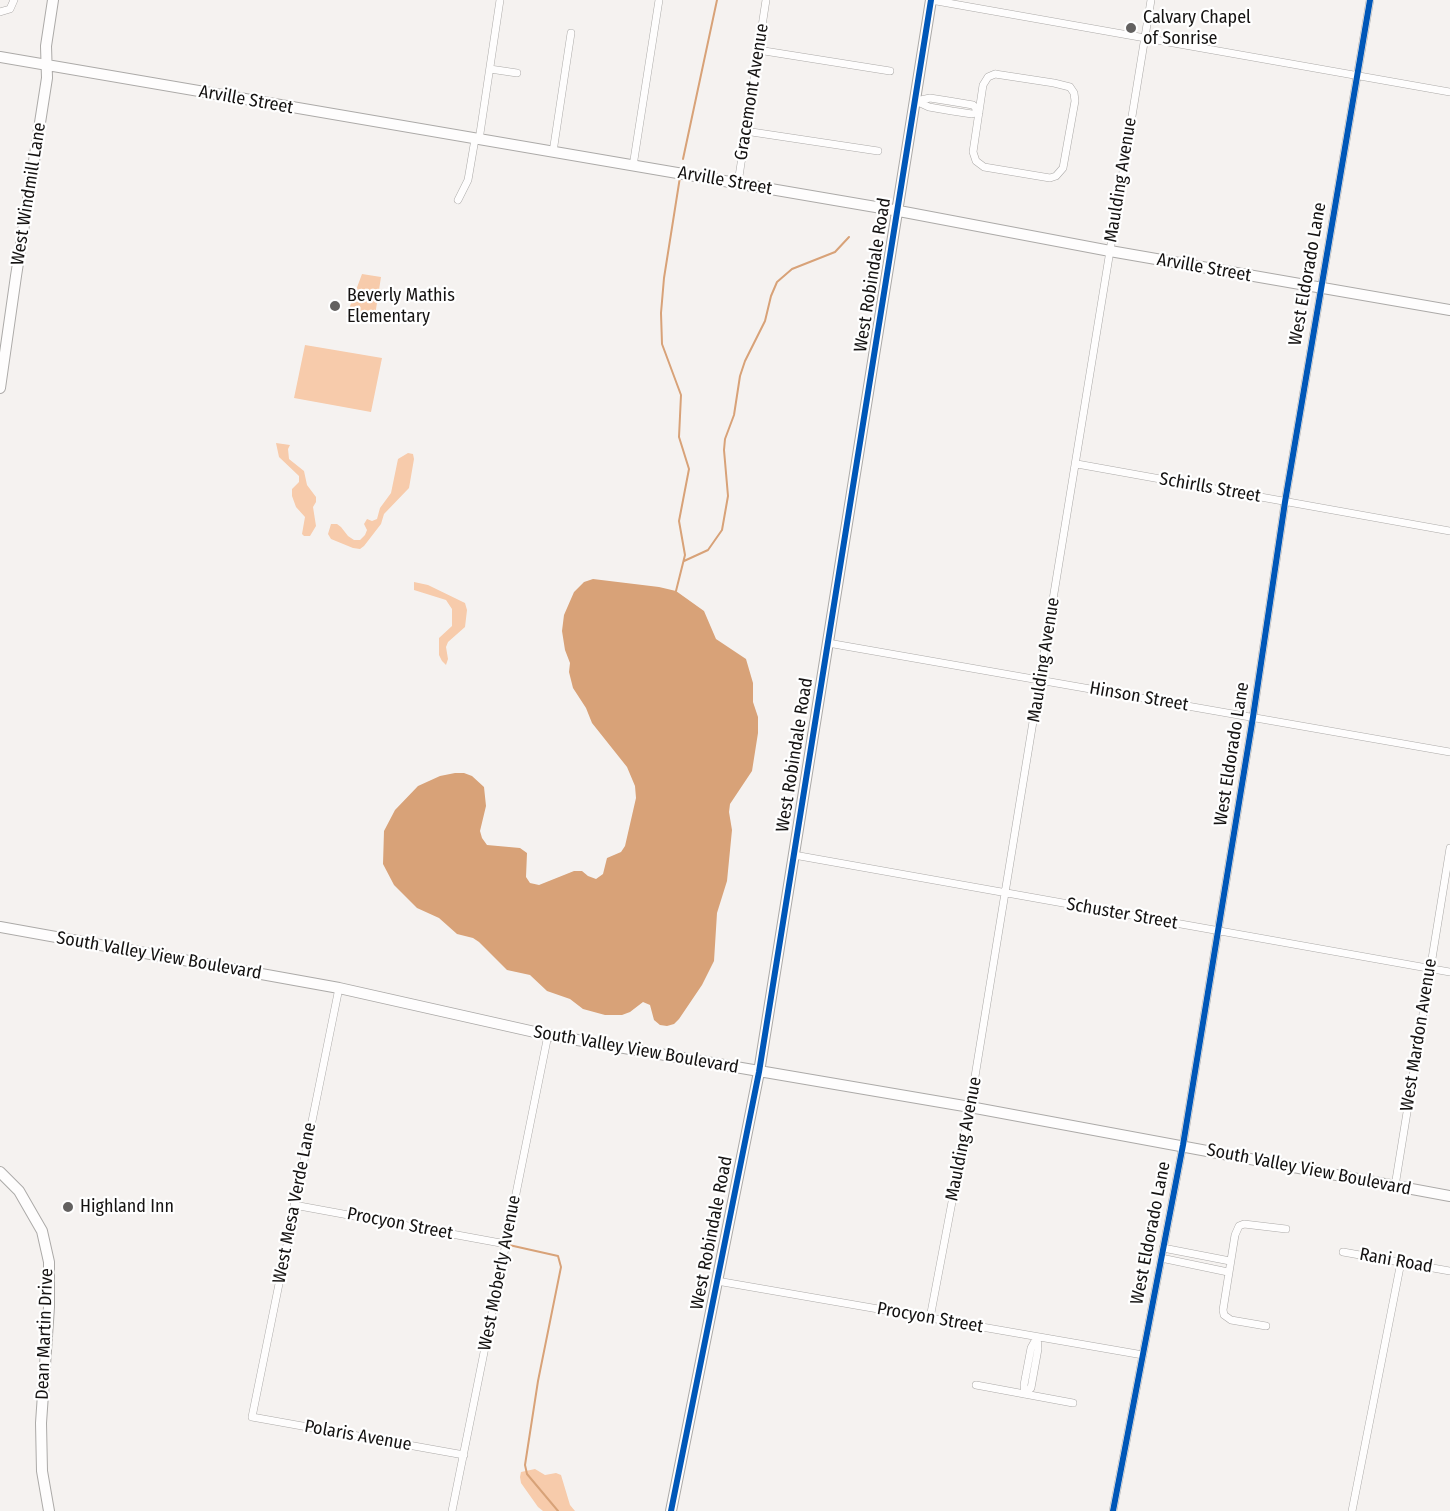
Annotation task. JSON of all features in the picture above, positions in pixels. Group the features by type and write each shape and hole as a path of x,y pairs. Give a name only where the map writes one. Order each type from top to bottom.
{"street":[{"path":"0,12 10,9 14,0"},
{"name":"West Windmill Lane","path":"0,388 47,78 46,46 53,0"},
{"path":"458,200 468,180 477,140 500,0"},
{"path":"633,165 659,0"},
{"name":"Gracemont Avenue","path":"738,183 766,0"},
{"path":"931,0 1450,92"},
{"name":"West Robindale Road","path":"671,1511 759,1072 899,211 931,0"},
{"name":"Maulding Avenue","path":"930,1318 970,1107 1077,464 1151,0"},
{"name":"West Eldorado Lane","path":"1113,1511 1183,1145 1253,717 1285,502 1370,0"},
{"path":"553,152 571,33"},
{"path":"758,50 890,71"},
{"name":"Arville Street","path":"0,57 899,211 1321,289 1450,310"},
{"path":"490,69 517,73"},
{"path":"916,101 930,98 973,105 979,112 973,152 976,161 984,167 1050,178 1056,176 1063,168 1075,101 1070,87 995,74 988,77 983,85 979,112"},
{"path":"745,131 878,151"},
{"name":"Schirlls Street","path":"1077,464 1450,531"},
{"name":"Hinson Street","path":"828,643 1450,752"},
{"name":"West Mardon Avenue","path":"1395,1186 1450,848"},
{"name":"Schuster Street","path":"794,855 1450,972"},
{"name":"South Valley View Boulevard","path":"0,927 339,988 548,1035 1183,1145 1450,1196"},
{"name":"West Mesa Verde Lane","path":"252,1417 339,988"},
{"name":"West Moberly Avenue","path":"453,1511 548,1035"},
{"name":"Dean Martin Drive","path":"0,1172 19,1191 42,1231 49,1262 49,1307 41,1423 42,1472 49,1511"},
{"name":"Procyon Street","path":"294,1205 506,1244"},
{"path":"1266,1326 1231,1320 1224,1315 1222,1304 1235,1235 1239,1226 1250,1223 1286,1229"},
{"path":"1164,1248 1230,1261"},
{"name":"Rani Road","path":"1343,1252 1450,1271"},
{"path":"1161,1258 1228,1272"},
{"path":"1352,1511 1401,1262"},
{"name":"Procyon Street","path":"717,1281 1143,1355"},
{"path":"1025,1394 1031,1388 1038,1349 1037,1337"},
{"path":"976,1385 1073,1403"},
{"name":"Polaris Avenue","path":"252,1417 464,1455"}],"shaded area":[{"path":"362,274 381,277 374,322 346,317"},
{"path":"305,345 382,358 371,412 294,398"},
{"path":"276,443 290,445 289,459 304,471 307,485 316,497 313,507 316,526 310,536 302,534 305,517 296,507 292,496 292,489 299,482 299,476 279,457"},
{"path":"408,453 413,454 414,459 409,488 384,514 381,524 364,546 360,549 353,548 331,539 328,534 331,524 337,524 354,540 360,540 365,535 367,530 364,524 367,519 372,521 377,519 380,508 391,493 398,459"},
{"path":"593,579 676,591 704,611 716,639 746,659 753,683 753,702 758,717 758,733 752,771 730,804 732,830 727,881 717,913 714,961 702,985 679,1019 667,1026 660,1025 654,1020 650,1005 643,1002 622,1015 605,1015 583,1009 570,999 547,991 530,975 507,970 479,942 457,934 439,918 417,908 394,885 383,864 384,831 395,810 418,786 440,776 455,773 472,776 484,787 486,806 480,831 482,838 487,845 520,848 527,853 526,877 530,883 539,885 574,871 582,871 596,879 603,874 607,858 621,852 625,846 636,798 635,786 627,767 592,723 586,708 573,688 562,631 564,615 574,592 584,582"},
{"path":"414,582 428,585 465,603 467,610 465,627 448,642 446,665 439,655 439,638 452,626 452,609 446,600 414,590"},
{"path":"535,1469 545,1475 556,1473 561,1475 570,1505 575,1511 543,1511 538,1507 521,1483 520,1477 521,1472"}],"waterway":[{"path":"683,159 717,0"},
{"path":"676,591 685,555 679,521 689,469 679,437 681,395 662,344 661,313 664,278 680,177"},
{"path":"684,561 708,550 722,530 728,496 725,439 734,415 740,376 765,321 777,282 792,269 835,252 849,237"},
{"path":"509,1245 558,1256 561,1267 538,1381 525,1465 527,1474 558,1511"}],"cycle path":[{"path":"671,1511 759,1072 931,0"},
{"path":"1113,1511 1183,1145 1253,717 1285,502 1370,0"}],"place":[{"name":"Calvary Chapel of Sonrise","path":"1131,28"},
{"name":"Beverly Mathis Elementary","path":"335,306"},
{"name":"Highland Inn","path":"68,1207"}]}
